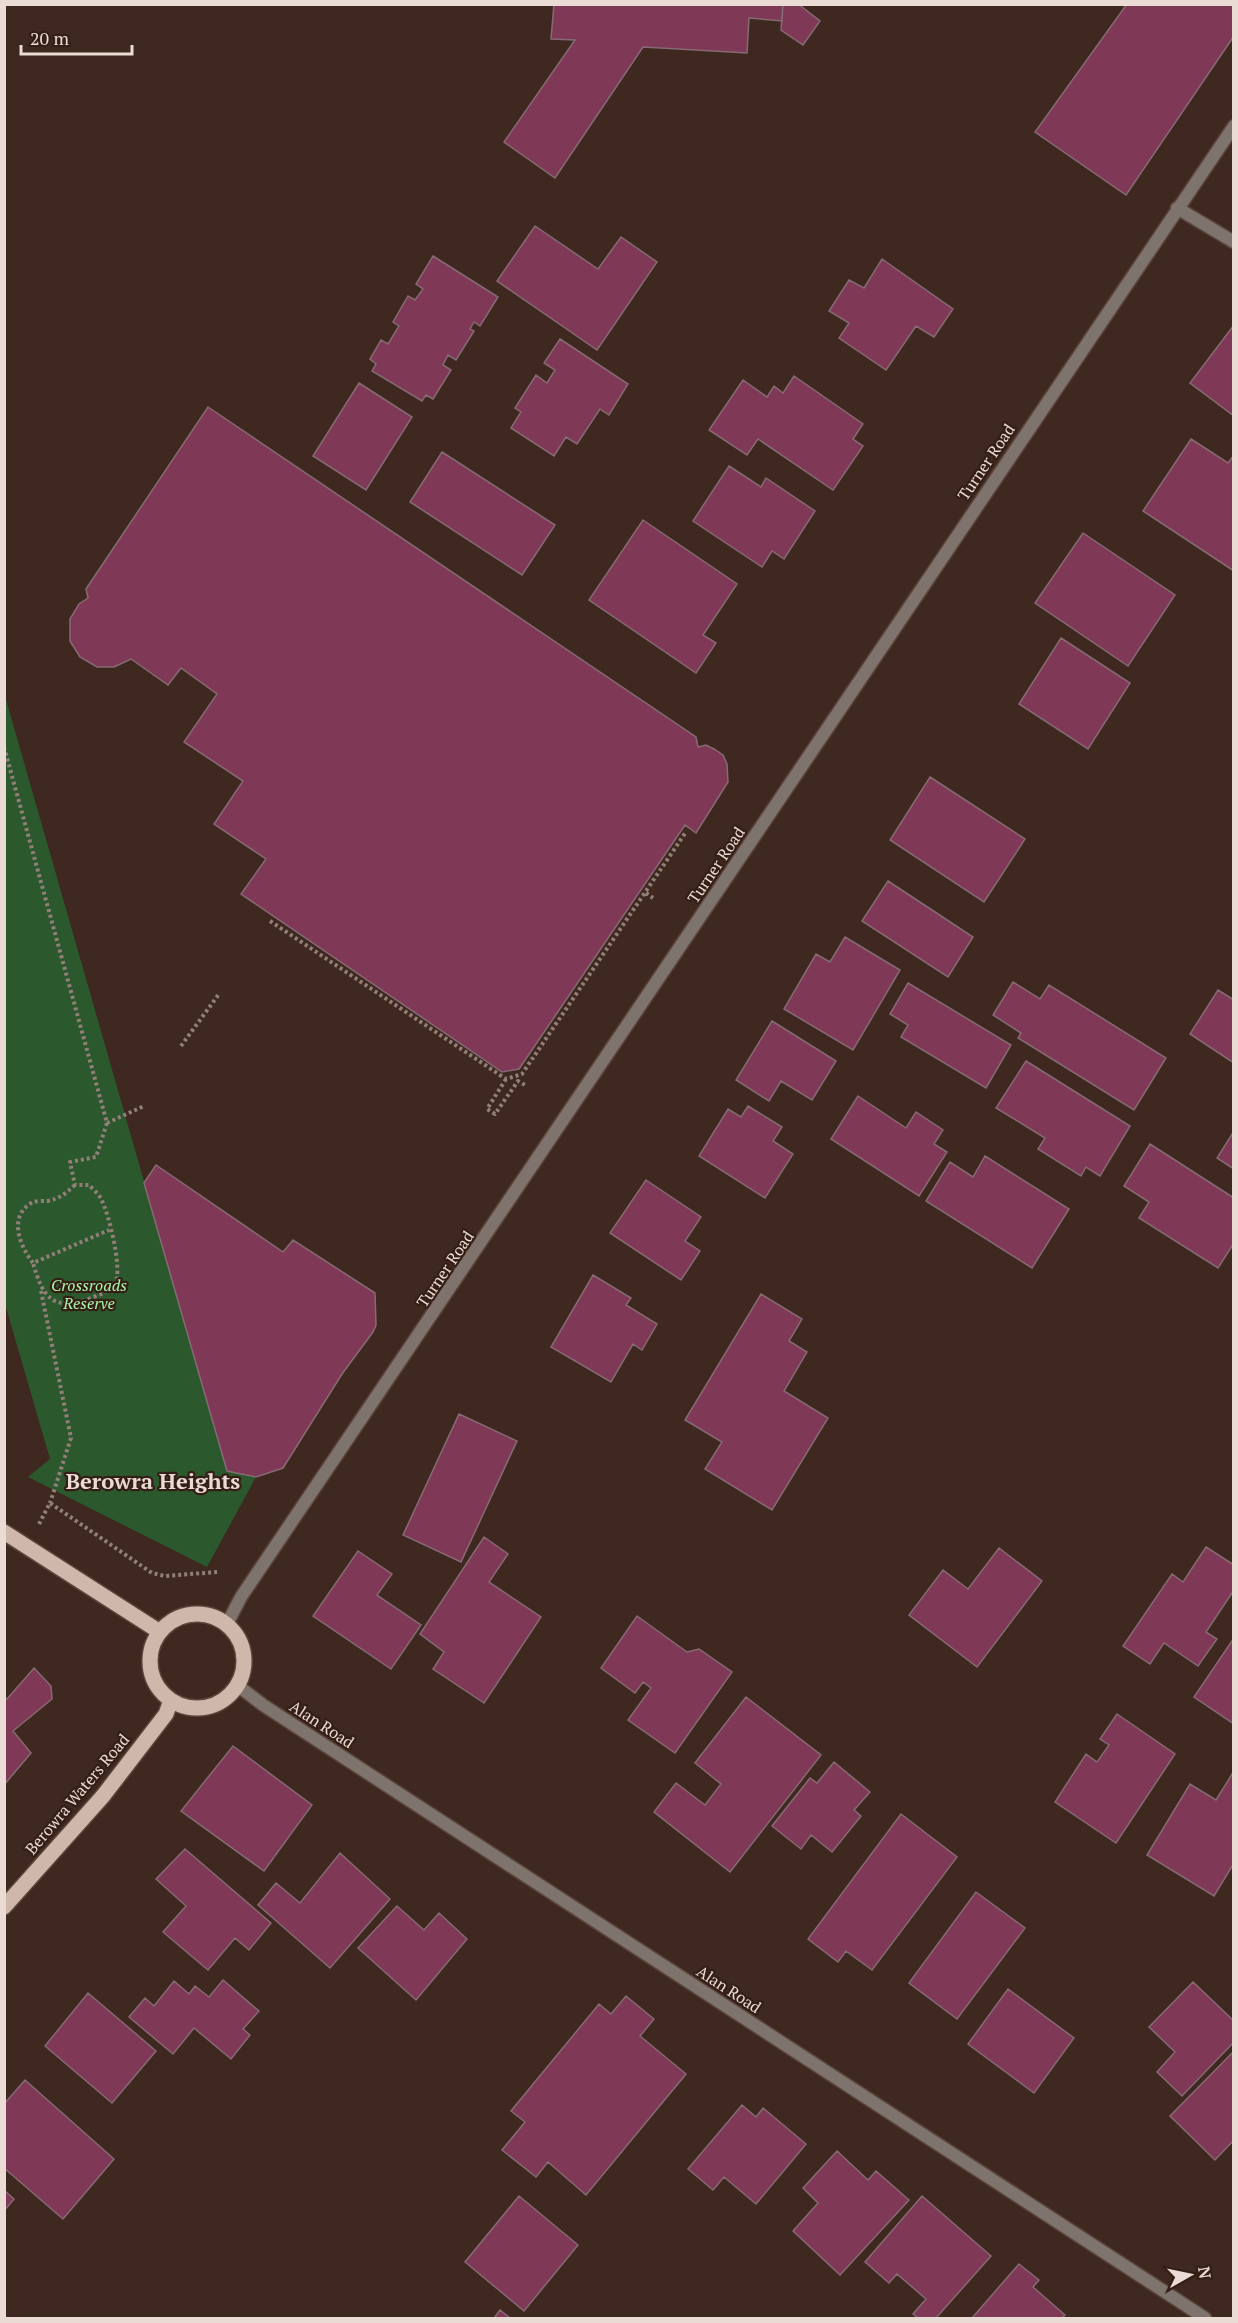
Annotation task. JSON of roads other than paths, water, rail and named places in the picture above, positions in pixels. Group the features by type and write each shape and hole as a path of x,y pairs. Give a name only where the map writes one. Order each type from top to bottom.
{"main road":[{"path":"4,1532 160,1632"},
{"path":"199,1614 214,1617 227,1624 241,1646 242,1672 237,1685 215,1705 193,1707 171,1701 159,1690 152,1676 150,1661 152,1646 160,1632 171,1622 184,1615 199,1614"},
{"name":"Berowra Waters Road","path":"4,1906 102,1796 166,1714 171,1701"}],"street":[{"name":"Turner Road","path":"227,1624 241,1597 1233,126"},
{"path":"1177,208 1233,242"},
{"name":"Alan Road","path":"237,1685 262,1705 1205,2319"}],"district":[{"name":"Berowra Heights","path":"153,1481"}],"park label":[{"name":"Crossroads Reserve","path":"89,1294"}]}
